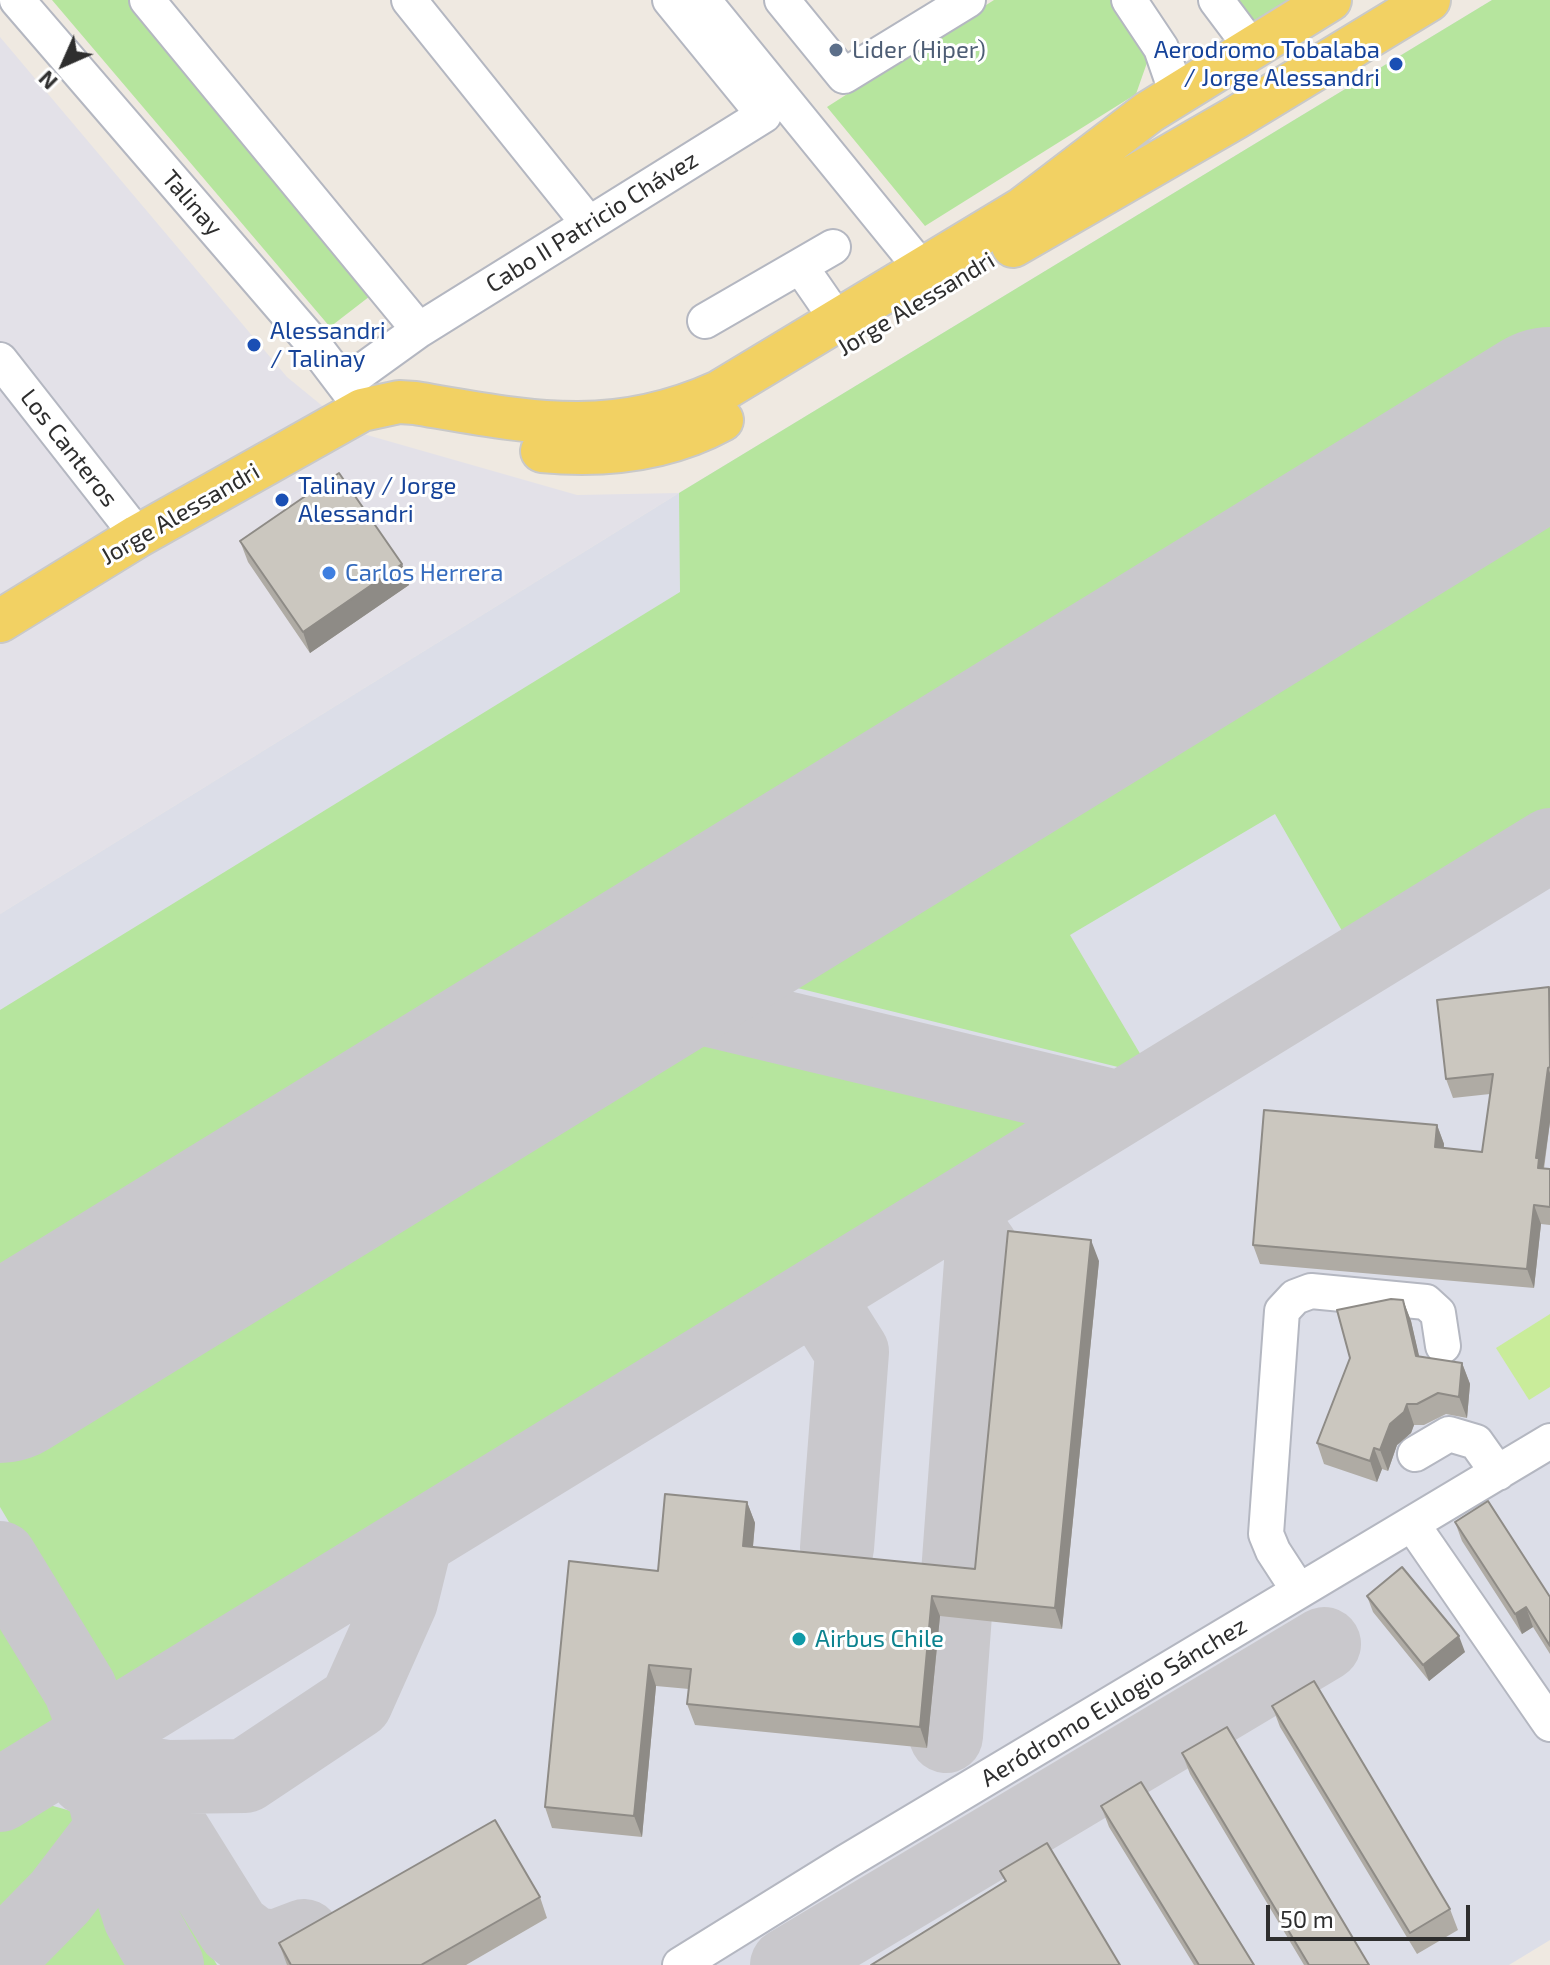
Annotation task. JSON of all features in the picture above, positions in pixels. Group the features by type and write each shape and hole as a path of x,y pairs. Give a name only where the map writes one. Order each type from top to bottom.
{"main road":[{"name":"Jorge Alessandri","path":"0,621 353,397 550,424 603,424 669,412 719,392 1022,209 1177,94 1330,0"},
{"name":"Jorge Alessandri","path":"353,397 427,431 547,452 608,453 662,444 688,436 737,412 1429,0"}],"street":[{"name":"Talinay","path":"17,0 311,341 353,397"},
{"path":"147,0 419,330"},
{"path":"409,0 589,224"},
{"name":"Cabo II Patricio Chávez","path":"353,397 419,330 764,115 670,0"},
{"path":"703,0 922,269"},
{"path":"782,0 844,76 968,0"},
{"path":"1129,0 1161,48 1177,94"},
{"path":"1216,0 1252,48"},
{"path":"705,321 833,247"},
{"path":"800,266 838,321"},
{"name":"Los Canteros","path":"0,360 138,536"},
{"path":"1299,1591 1273,1551 1266,1534 1282,1311 1295,1297 1311,1291 1426,1302 1438,1313 1443,1346"},
{"path":"1415,1454 1449,1434 1476,1442 1498,1473"},
{"name":"Aeródromo Eulogio Sánchez","path":"680,1965 859,1854 1550,1441"},
{"path":"1412,1524 1550,1724"}],"shaded area":[{"path":"1492,0 1550,0 1550,1940 1509,1965 0,1965 0,914 679,493"},
{"path":"0,37 287,377 353,431 577,495 679,493 0,914"}],"green space":[{"path":"52,0 131,0 374,293 330,327"},
{"path":"994,0 1112,0 1149,57 1136,94 925,226 827,107"},
{"path":"1222,0 1293,0 1243,30"},
{"path":"1492,0 1550,0 1550,330 0,1280 0,1010 680,592 679,493"},
{"path":"1550,476 1550,811 1345,936 1275,814 1070,935 1142,1057 1118,1067 773,982 762,970 761,960"},
{"path":"721,1028 1025,1096 1038,1107 1040,1127 372,1533 116,1702 0,1507 0,1441 638,1038"},
{"path":"1550,1314 1550,1387 1529,1400 1496,1348"},
{"path":"0,1612 66,1723 61,1744 0,1775"},
{"path":"46,1804 71,1811 83,1828 50,1888 0,1936 0,1816 12,1809"},
{"path":"151,1852 217,1965 195,1965 151,1892"},
{"path":"103,1868 144,1965 9,1965"}],"building":[{"name":"Carlos Herrera","path":"339,473 402,564 303,632 240,541"},
{"path":"1549,987 1550,1067 1536,1158 1539,1158 1538,1168 1550,1169 1550,1207 1534,1205 1527,1269 1253,1245 1264,1110 1437,1125 1435,1147 1482,1152 1493,1074 1446,1079 1437,1000"},
{"path":"1008,1231 1091,1240 1055,1608 932,1596 920,1727 687,1704 691,1669 649,1665 634,1816 545,1807 569,1561 658,1571 665,1494 747,1502 743,1546 975,1569"},
{"path":"1391,1299 1403,1300 1416,1356 1462,1363 1459,1397 1438,1393 1417,1404 1407,1404 1404,1412 1390,1424 1380,1450 1374,1448 1370,1461 1317,1443 1350,1358 1337,1310"},
{"path":"1488,1501 1550,1597 1550,1646 1526,1607 1515,1614 1455,1522"},
{"path":"1402,1567 1459,1636 1423,1665 1367,1596"},
{"path":"1314,1681 1450,1909 1410,1933 1272,1706"},
{"path":"1227,1727 1369,1965 1309,1965 1182,1753"},
{"path":"1141,1782 1254,1965 1199,1965 1101,1806"},
{"path":"495,1820 540,1897 421,1965 291,1965 279,1943"},
{"path":"1047,1843 1120,1965 871,1965 1006,1881 1000,1871"}],"taxiway":[{"path":"0,1795 1550,845"},
{"path":"622,989 1120,1108"},
{"path":"946,1736 982,1249 955,1211"},
{"path":"816,1295 852,1352 837,1548"},
{"path":"58,1760 168,1777 245,1776 356,1702 401,1601 416,1540"},
{"path":"0,1558 80,1689 98,1736 97,1766 112,1829 140,1917 167,1965"},
{"path":"787,1965 1324,1644"},
{"path":"87,1779 130,1790 158,1807 234,1929 254,1944 275,1947 304,1936"},
{"path":"0,1958 60,1897 112,1829"}],"runway":[{"path":"0,1371 1550,419"}],"place":[{"name":"Lider (Hiper)","path":"836,50"},
{"name":"Aerodromo Tobalaba / Jorge Alessandri","path":"1396,64"},
{"name":"Alessandri / Talinay","path":"254,345"},
{"name":"Talinay / Jorge Alessandri","path":"282,500"},
{"name":"Carlos Herrera","path":"329,573"},
{"name":"Airbus Chile","path":"799,1639"}]}
